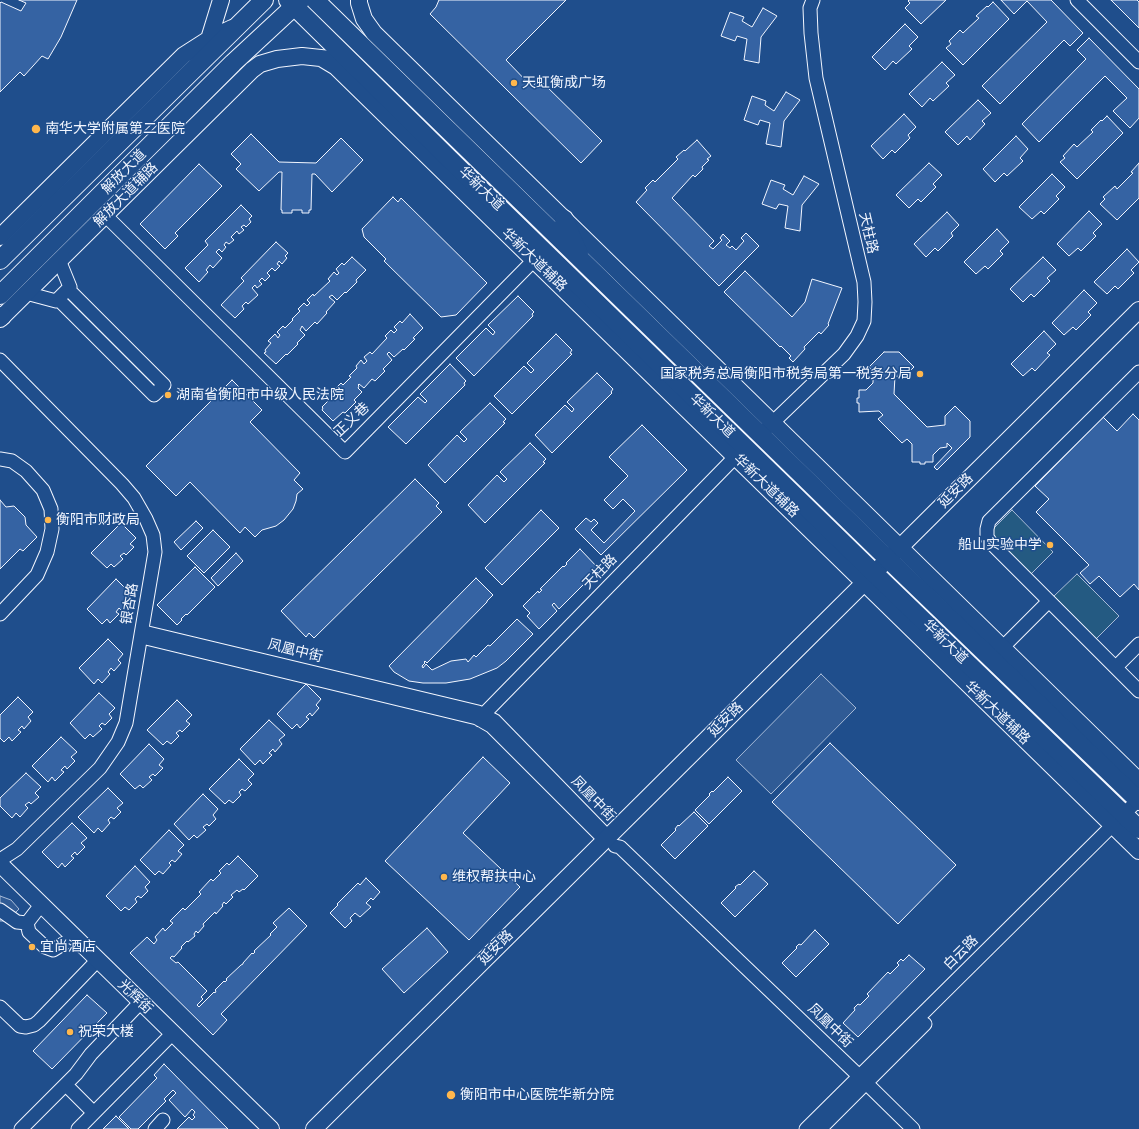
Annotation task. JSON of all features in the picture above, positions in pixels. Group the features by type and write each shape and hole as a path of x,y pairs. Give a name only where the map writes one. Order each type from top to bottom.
{"highway":[{"name":"解放大道","path":"0,260 264,0"},
{"name":"华新大道","path":"315,0 581,260 767,429 898,557 1131,814"},
{"name":"解放大道","path":"0,295 294,2"},
{"name":"华新大道","path":"294,2 478,196 873,582 1131,814"},
{"path":"564,219 581,260"}],"main road":[{"path":"194,69 209,39 221,0"},
{"path":"359,0 364,19 374,33 564,219 767,429"},
{"path":"0,237 184,55 209,39 239,25"},
{"name":"解放大道辅路","path":"1,317 252,70 260,64 277,59 302,56 352,63"},
{"name":"华新大道辅路","path":"321,58 336,67 478,196 534,260 740,452"},
{"name":"延安路","path":"329,1129 611,842 1137,319"},
{"path":"898,557 1002,648 1139,781"},
{"path":"1131,814 1139,851"},
{"name":"延安路","path":"314,1129 611,842"},
{"name":"光辉街","path":"0,864 271,1129"},
{"name":"光辉街","path":"0,874 261,1129"}],"street":[{"name":"天柱路","path":"767,429 844,354 857,336 864,321 864,282 816,78 810,8 813,0"},
{"path":"1077,0 1139,62"},
{"name":"正义巷","path":"105,216 345,452 534,260"},
{"path":"26,293 56,302 70,287 60,260"},
{"path":"58,299 154,395 164,385 68,289"},
{"name":"银杏路","path":"0,360 134,498 153,535 155,552 126,723 118,742 100,768 17,849 0,860"},
{"path":"1139,372 989,521 987,529 987,537 991,543 1139,691"},
{"name":"天柱路","path":"482,717 740,452"},
{"path":"0,459 12,461 26,471 44,490 51,509 52,529 47,552 37,575 0,614"},
{"path":"1002,648 1049,601"},
{"name":"凤凰中街","path":"141,634 146,638 469,716 482,717 602,837 611,842 623,856 860,1082 913,1129"},
{"path":"1116,667 1139,644"},
{"name":"白云路","path":"806,1129 860,1082 1131,814"},
{"path":"0,910 17,922 27,923"},
{"path":"27,923 37,910"},
{"path":"27,923 29,932 45,947 53,950 68,941"},
{"path":"0,1007 20,1026 26,1027 34,1025 94,965"},
{"path":"21,1129 76,1074 91,1054 136,1007"},
{"path":"78,1129 168,1038"},
{"name":"凤凰中街","path":"860,1082 902,1129"},
{"name":"白云路","path":"820,1129 860,1082"},
{"path":"66,1084 94,1113"}],"shaded area":[{"path":"1012,510 1053,552 1030,575 989,533"},
{"path":"1077,574 1119,616 1096,639 1054,596"},
{"path":"821,674 856,708 771,794 736,760"},
{"path":"0,896 11,900 19,909 7,921 0,921"}],"building":[{"path":"19,0 77,0 61,37 48,59 42,56 24,76 20,72 0,92 0,3 1,2 21,11 26,3"},
{"name":"天虹衡成广场","path":"439,0 566,0 506,60 532,87 539,79 602,141 581,163 430,14 436,7"},
{"path":"946,0 921,24 905,8 910,3 908,1"},
{"path":"1001,0 1051,0 1083,33 1070,46 1064,40 1000,104 982,86 1047,22 1027,1 1014,14"},
{"path":"1111,0 1137,0 1139,2 1139,28"},
{"path":"993,2 1009,19 963,65 946,48 951,44 949,41 960,30 963,33 979,18 976,16"},
{"path":"763,8 777,16 761,37 759,63 744,60 747,39 737,36 735,41 721,36 730,12 744,17 742,21 752,27"},
{"path":"905,24 918,37 909,46 912,49 896,64 893,61 885,70 872,57"},
{"path":"1089,38 1139,89 1139,118 1130,128 1113,111 1127,98 1105,76 1039,142 1022,124 1086,59 1077,50"},
{"path":"942,62 955,75 946,83 949,86 933,101 930,98 922,107 909,94"},
{"path":"786,92 800,100 784,121 781,147 766,144 770,123 760,120 758,125 744,120 752,96 766,101 765,105 774,111"},
{"path":"978,100 991,113 982,121 985,124 970,140 967,136 958,145 945,132"},
{"path":"904,114 916,127 908,135 910,138 895,153 892,150 883,159 871,146"},
{"path":"1107,116 1123,133 1077,179 1060,162 1065,158 1063,156 1074,144 1077,147 1093,132 1091,130"},
{"path":"251,134 279,162 316,163 341,138 363,160 332,192 315,174 312,174 311,210 309,210 309,213 302,213 302,210 292,210 292,213 282,213 282,172 279,172 259,191 236,169 241,164 231,154"},
{"path":"1016,136 1028,149 1020,158 1023,161 1007,176 1004,173 995,182 983,169"},
{"path":"697,140 711,156 702,167 703,169 695,177 693,175 672,198 714,241 709,246 713,249 722,240 720,238 723,234 730,241 726,245 730,248 732,246 736,250 744,241 741,238 746,233 759,246 719,286 636,202 647,190 645,188 653,180 655,182 678,159 676,157"},
{"path":"929,163 942,175 933,184 936,187 921,202 918,199 909,208 896,195"},
{"path":"1139,163 1139,198 1117,220 1100,204 1105,199 1103,197 1115,186 1117,189 1133,173 1131,172"},
{"path":"199,164 222,186 175,233 178,236 165,249 140,224"},
{"path":"1052,174 1065,187 1056,196 1059,199 1044,214 1041,211 1032,219 1019,207"},
{"path":"804,176 819,184 802,205 800,231 785,228 788,206 779,204 776,209 762,204 771,180 785,185 783,189 793,195"},
{"path":"393,197 398,202 401,198 487,283 456,315 441,317 384,261 386,259 364,237 362,229"},
{"path":"241,205 252,216 249,219 251,222 246,227 244,225 241,227 244,230 239,234 237,231 231,237 234,240 229,244 226,242 224,245 226,247 222,252 219,249 216,252 222,258 213,268 210,265 206,270 208,272 199,282 185,268 208,245 205,241"},
{"path":"1089,211 1102,224 1093,233 1096,236 1081,251 1078,248 1069,256 1057,244"},
{"path":"947,212 959,225 951,233 953,236 938,251 935,248 926,257 914,244"},
{"path":"997,229 1009,242 1000,251 1003,254 988,269 985,266 976,274 964,262"},
{"path":"276,242 288,253 285,256 287,258 282,264 279,261 277,264 280,266 275,271 272,268 267,273 270,276 265,281 262,278 259,281 262,284 257,288 255,285 252,288 258,295 248,304 246,302 242,306 244,309 235,318 221,305 244,281 241,278"},
{"path":"1127,249 1139,262 1131,270 1134,273 1118,289 1115,286 1107,294 1094,282"},
{"path":"352,257 366,270 356,280 357,282 337,300 332,295 329,297 335,302 326,312 327,313 317,324 315,322 306,331 302,326 300,330 305,335 287,355 286,354 276,364 264,353 271,343 268,341 275,334 278,338 280,335 277,332 283,326 285,328 293,320 292,319 300,311 298,309 304,303 307,306 310,303 307,300 313,294 314,296 330,281 328,279 334,272 337,275 339,273 336,269 342,263 344,265"},
{"path":"1043,257 1056,270 1047,278 1050,281 1034,297 1031,294 1023,302 1010,289"},
{"path":"745,271 792,317 805,302 812,279 842,288 828,324 829,325 821,334 819,332 804,347 805,349 793,362 789,358 791,356 724,292"},
{"path":"1084,290 1097,303 1088,312 1091,315 1076,330 1073,327 1064,335 1052,323"},
{"path":"518,296 534,312 532,314 533,316 474,376 456,358 486,328 493,335 495,332 488,325"},
{"path":"410,314 423,328 404,350 403,349 394,357 389,352 387,354 392,360 383,369 385,371 375,381 372,379 364,388 359,384 358,388 362,392 354,400 356,402 345,413 343,412 333,421 322,410 322,407 328,401 326,398 332,392 335,395 338,393 335,389 341,383 343,385 351,377 349,376 357,368 356,366 361,360 364,364 367,361 364,357 370,352 372,354 387,338 385,336 391,330 394,333 397,330 394,327 400,321 402,323"},
{"path":"1044,331 1056,344 1047,353 1050,355 1035,371 1032,368 1023,376 1011,364"},
{"path":"556,334 572,350 570,353 572,354 512,414 494,396 524,366 531,373 534,370 527,363"},
{"path":"884,352 899,352 914,367 904,377 895,376 894,394 927,427 945,425 945,416 955,406 970,421 970,437 937,470 934,467 952,448 947,443 947,447 940,448 933,455 933,462 925,462 925,464 920,464 920,462 912,462 912,444 907,439 902,443 878,419 883,415 879,411 859,412 859,403 857,403 857,398 859,398 859,390 866,390 873,383 873,376 878,376 869,367"},
{"path":"450,364 466,381 464,383 465,385 406,444 388,427 418,397 425,403 427,401 420,394"},
{"path":"597,373 613,389 611,392 612,393 552,453 535,435 565,405 572,412 574,409 567,402"},
{"path":"232,380 262,410 250,422 300,473 294,480 303,489 297,494 293,509 284,520 276,526 262,530 255,537 245,527 240,533 190,482 176,496 146,466"},
{"path":"490,403 506,419 503,422 505,423 445,483 428,465 457,435 464,442 467,439 460,432"},
{"path":"1133,414 1139,420 1139,590 1134,584 1120,597 1099,576 1090,584 1080,573 1089,565 1036,512 1049,499 1035,486 1103,417 1117,431"},
{"path":"642,425 687,470 601,555 575,529 586,518 591,522 594,519 598,523 591,530 604,543 635,511 623,499 613,509 604,500 628,476 609,457"},
{"path":"530,443 546,459 543,462 545,463 485,523 468,505 497,475 504,482 507,479 500,472"},
{"path":"415,479 439,503 436,506 442,512 314,638 309,633 306,637 281,611"},
{"path":"0,500 6,507 14,506 25,517 26,525 37,537 23,551 20,549 0,569"},
{"path":"541,510 559,528 502,585 485,568"},
{"path":"196,521 203,528 181,550 174,542"},
{"path":"121,523 136,538 130,544 134,547 126,555 124,553 120,556 123,559 114,567 111,564 107,568 91,553"},
{"path":"213,530 230,547 204,573 187,556"},
{"path":"580,549 599,569 559,609 554,603 552,605 557,611 539,629 527,616 530,613 523,606 538,591 539,593 542,590 540,589 563,566 564,567 567,564 566,563"},
{"path":"236,553 243,561 218,586 211,578"},
{"path":"195,567 215,587 181,619 182,620 177,625 157,605"},
{"path":"476,578 493,595 427,663 425,661 424,662 425,663 422,666 423,668 426,664 432,670 451,661 466,659 468,662 474,655 476,657 488,645 490,646 517,619 533,634 497,668 470,679 446,683 423,683 409,681 394,672 389,666"},
{"path":"116,579 131,594 126,599 129,603 122,611 119,608 116,612 119,614 110,623 107,619 102,624 87,609"},
{"path":"108,639 123,654 118,660 121,663 114,671 111,668 108,672 110,674 102,683 98,679 94,684 79,668"},
{"path":"306,684 321,699 316,705 319,708 312,716 310,713 306,717 309,719 300,728 297,724 292,729 277,714"},
{"path":"99,693 115,708 109,714 112,718 105,725 102,723 99,726 102,729 93,737 90,734 85,739 70,723"},
{"path":"18,697 33,712 28,717 31,721 24,729 22,726 18,730 21,732 12,741 9,737 4,742 0,738 0,715"},
{"path":"177,700 192,715 186,721 190,724 182,732 180,730 176,733 179,736 171,744 167,741 163,745 147,730"},
{"path":"269,720 285,735 279,740 282,744 275,752 273,749 269,753 272,755 263,764 260,760 255,765 240,749"},
{"path":"61,737 77,752 71,757 75,761 67,769 65,766 61,770 64,772 55,781 52,777 48,782 32,766"},
{"path":"830,743 956,865 898,924 772,802"},
{"path":"149,744 164,759 159,765 163,768 155,776 153,774 149,777 152,780 143,788 140,785 135,789 120,774"},
{"path":"483,757 510,783 463,833 520,887 469,940 385,861"},
{"path":"239,759 254,774 248,780 252,784 245,791 242,789 239,792 241,795 233,803 229,800 225,804 209,789"},
{"path":"26,773 41,787 35,793 39,797 31,804 29,802 25,805 28,808 20,817 16,813 12,818 0,806 0,798"},
{"path":"728,777 742,791 709,824 695,810 712,791 713,792"},
{"path":"108,788 123,803 117,808 121,812 114,819 111,817 108,820 110,823 102,832 98,828 94,833 78,817"},
{"path":"203,794 218,809 213,815 216,819 209,826 207,824 203,827 206,830 197,838 194,835 189,840 174,824"},
{"path":"694,812 708,826 675,859 661,845 676,830 675,829 678,825 679,826"},
{"path":"72,823 87,838 81,843 85,847 77,855 75,852 71,856 74,858 65,867 62,863 58,868 42,852"},
{"path":"169,830 184,845 178,851 182,854 175,862 172,860 169,863 171,865 163,874 159,871 155,875 140,860"},
{"path":"238,856 258,876 244,890 243,889 239,892 237,890 231,895 233,897 226,904 224,902 222,905 223,906 216,914 215,912 203,924 204,926 198,933 196,931 194,934 195,936 181,947 182,948 174,957 172,956 170,958 176,963 178,962 207,991 201,997 203,999 197,1005 199,1007 214,992 215,993 215,990 243,964 252,953 253,954 255,952 254,951 271,935 270,934 277,927 273,923 289,908 307,926 221,1014 227,1020 213,1035 130,953 147,937 154,944 157,940 155,937 163,928 165,931 173,923 170,921 183,908 185,910 201,894 199,892 211,879 213,881 221,873 219,871 227,863 229,865"},
{"path":"135,866 150,882 145,887 148,891 141,898 138,896 135,899 137,902 129,910 125,907 121,911 106,896"},
{"path":"754,871 768,884 735,917 721,903 736,888 735,887 739,884 740,885"},
{"path":"366,878 380,892 373,900 371,898 366,903 371,907 360,917 355,913 350,918 352,921 345,928 330,913 358,883 360,885"},
{"path":"427,928 448,952 404,993 382,969"},
{"path":"815,930 829,944 796,977 782,963 799,944 801,945"},
{"path":"909,955 925,969 858,1037 843,1023 855,1010 854,1008 858,1004 860,1005 869,996 867,994 888,972 890,974 899,965 897,963 901,959 903,961"},
{"name":"祝荣大楼","path":"87,995 107,1013 52,1069 33,1051"},
{"path":"164,1064 228,1129 177,1129 189,1117 192,1120 195,1117 193,1115 195,1112 192,1109 185,1117 169,1100 176,1093 173,1090 164,1099 166,1101 138,1129 131,1129 119,1117 157,1078 154,1075"},
{"path":"116,1116 129,1129 103,1129"}],"place":[{"name":"天虹衡成广场","path":"514,83"},
{"name":"南华大学附属第二医院","path":"36,129"},
{"name":"国家税务总局衡阳市税务局第一税务分局","path":"920,374"},
{"name":"湖南省衡阳市中级人民法院","path":"168,395"},
{"name":"衡阳市财政局","path":"48,520"},
{"name":"船山实验中学","path":"1050,545"},
{"name":"维权帮扶中心","path":"444,877"},
{"name":"宜尚酒店","path":"32,947"},
{"name":"祝荣大楼","path":"70,1032"},
{"name":"衡阳市中心医院华新分院","path":"451,1095"}]}
